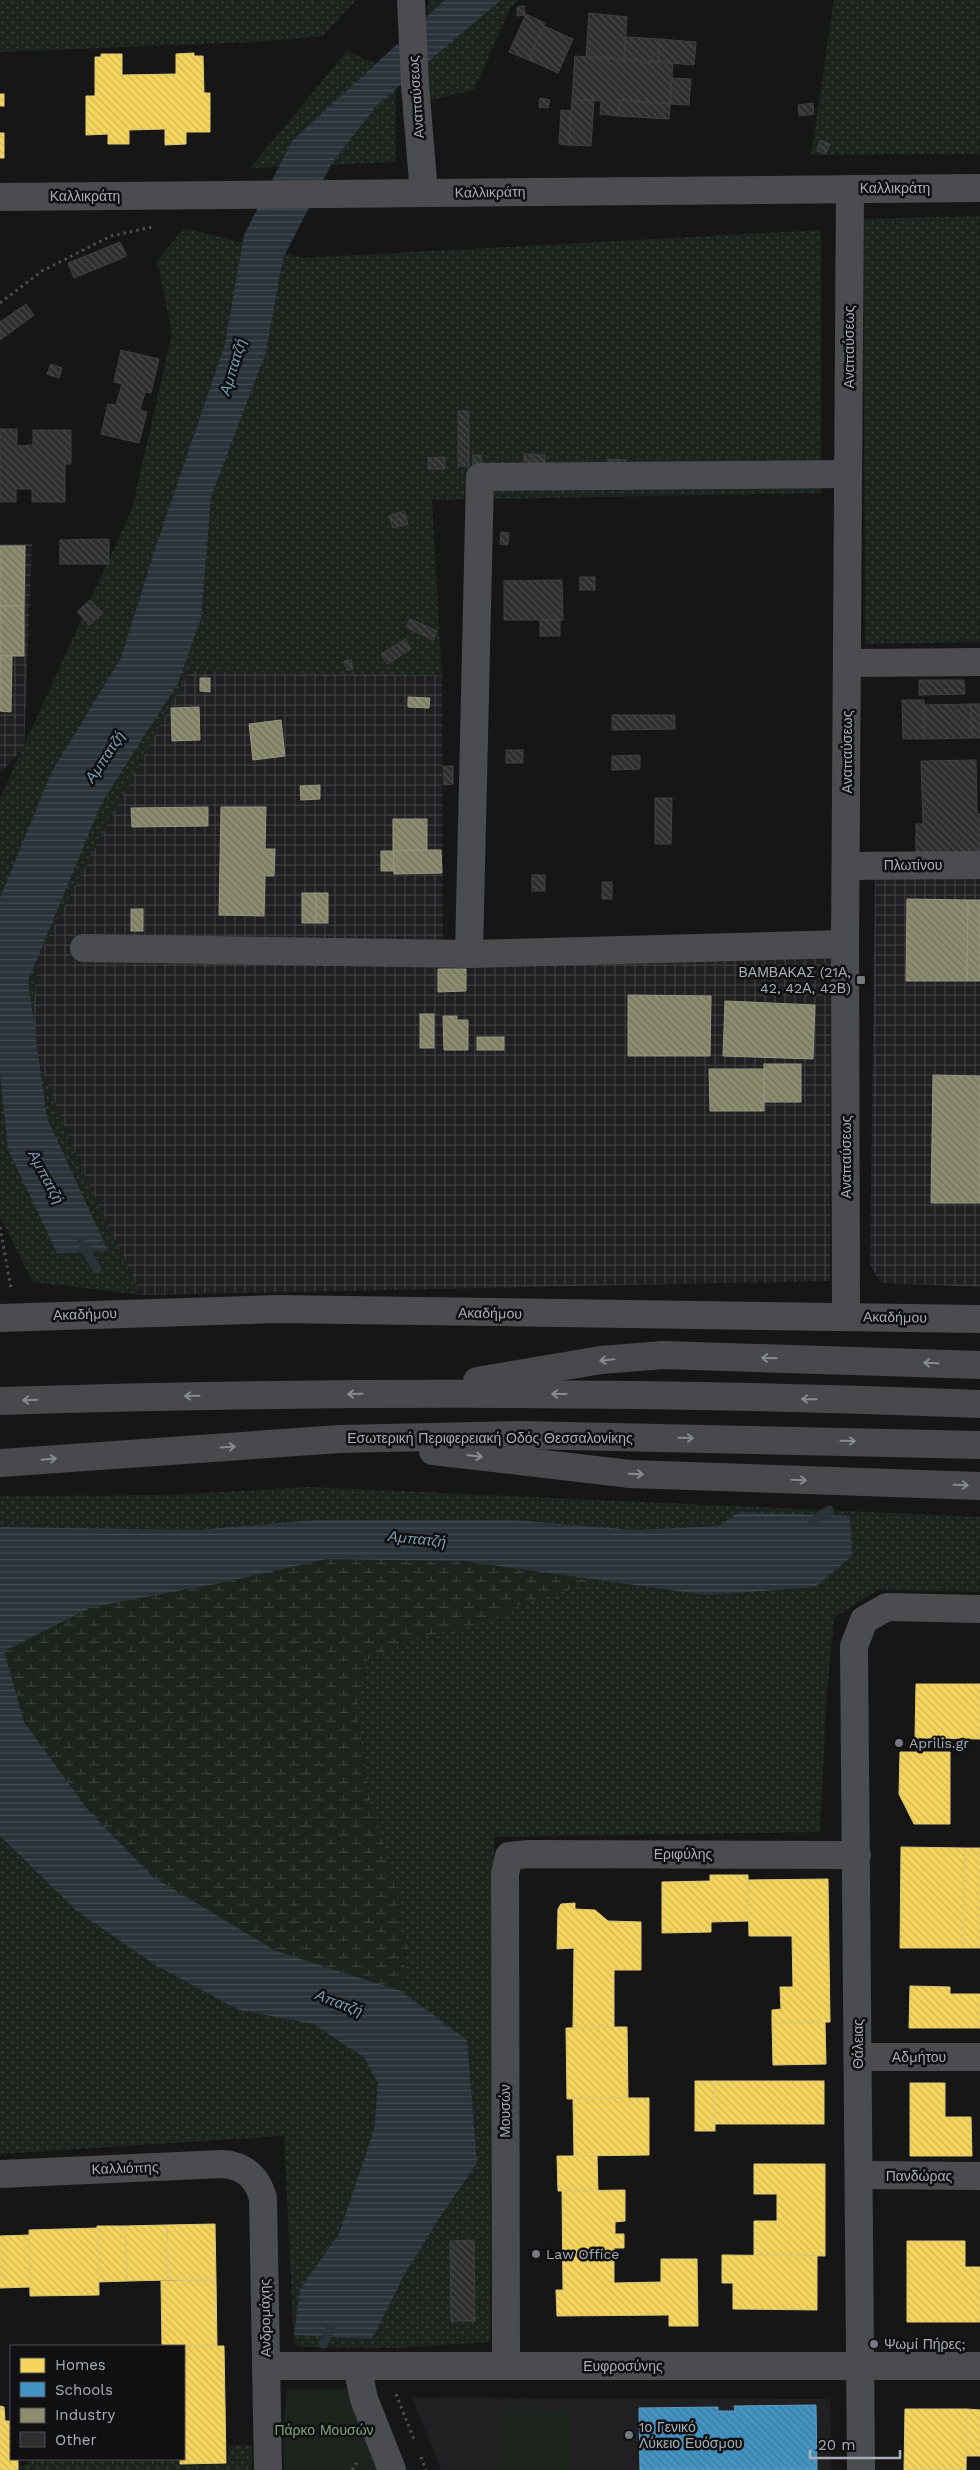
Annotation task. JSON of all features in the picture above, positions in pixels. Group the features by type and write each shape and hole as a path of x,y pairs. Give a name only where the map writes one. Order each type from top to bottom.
{"highway":[{"path":"404,1394 601,1360 663,1355 980,1365"},
{"path":"0,1401 170,1396 404,1394 610,1395 980,1404"},
{"name":"Εσωτερική Περιφερειακή Οδός Θεσσαλονίκης","path":"0,1463 340,1439 521,1435 980,1445"},
{"path":"340,1439 630,1474 980,1486"}],"street":[{"name":"Αναπαύσεως","path":"411,0 415,85 424,193"},
{"name":"Καλλικράτη","path":"0,197 980,188"},
{"name":"Αναπαύσεως","path":"846,1316 845,944 850,189"},
{"path":"469,954 480,477 848,474"},
{"path":"848,663 980,662"},
{"name":"Πλωτίνου","path":"846,866 980,865"},
{"path":"84,948 469,954 845,944"},
{"name":"Ακαδήμου","path":"8,1318 276,1309 980,1319"},
{"name":"Θάλειας","path":"861,2470 859,2056 854,1646 864,1620 887,1607 980,1609"},
{"name":"Εριφύλης","path":"510,1856 528,1854 857,1855"},
{"name":"Μουσών","path":"506,2366 504,1874 510,1856"},
{"name":"Αδμήτου","path":"859,2056 980,2057"},
{"name":"Καλλιόπης","path":"0,2174 223,2164 237,2165 248,2171"},
{"name":"Ανδρομάχης","path":"248,2171 260,2189 263,2198 268,2470"},
{"name":"Πανδώρας","path":"859,2176 980,2176"},
{"name":"Ευφροσύνης","path":"266,2366 980,2366"},
{"path":"357,2366 364,2399 392,2470"}],"path":[{"path":"0,303 42,271 111,236 154,226"},
{"path":"0,1227 8,1318"},
{"path":"385,2366 416,2444"},
{"path":"419,2453 426,2470"}],"shaded area":[{"path":"0,544 32,544 24,748 0,773"},
{"path":"189,670 442,675 443,968 831,957 830,1281 141,1295 85,1176 30,1042 38,956"},
{"path":"980,876 980,1287 881,1283 870,1265 875,877"},
{"name":"1ο Γενικό Λύκειο Ευόσμου","path":"412,2398 830,2399 831,2470 441,2470"}],"green space":[{"path":"0,0 356,0 323,36 255,42 0,52"},
{"path":"428,0 519,0 510,9 474,90 423,102"},
{"path":"834,0 980,0 980,154 811,155"},
{"path":"347,51 396,72 396,162 250,168"},
{"path":"980,216 980,642 865,644 863,219"},
{"path":"184,228 303,258 821,230 821,493 432,500 442,675 189,671 38,956 30,1042 85,1176 141,1295 33,1282 0,1217 0,798 132,509 172,333 157,261"},
{"path":"309,1487 980,1517 980,1592 878,1590 834,1618 827,1693 820,1832 494,1837 490,2342 400,2348 300,2347 294,2344 284,2136 0,2154 0,1496 167,1495"},
{"path":"327,1559 464,1561 596,1581 517,1606 478,1625 412,1639 367,1660 357,1711 370,1801 396,1891 407,1946 401,1991 276,1951 153,1877 88,1810 24,1722 4,1651 91,1607 221,1583"},
{"name":"Πάρκο Μουσών","path":"351,2389 382,2470 284,2470 283,2428 287,2390"},
{"path":"501,2410 570,2411 570,2470 501,2470"},
{"path":"229,2445 252,2445 252,2470 18,2470 18,2465 28,2465 28,2460 178,2460 180,2464 228,2463"}],"water":[{"path":"445,0 501,0 377,105 332,163 283,258 266,352 211,497 201,618 178,683 101,804 28,981 47,1118 108,1251 57,1253 8,1149 0,1074 0,898 51,773 121,658 156,546 225,344 244,235 292,141"},
{"path":"739,1512 850,1516 852,1556 815,1587 707,1595 464,1561 327,1559 221,1583 92,1607 4,1651 24,1722 88,1810 153,1877 276,1951 401,1991 467,2040 477,2163 438,2220 403,2277 372,2339 294,2335 300,2289 339,2234 374,2130 378,2083 364,2057 313,2024 239,2010 155,1965 77,1911 0,1836 0,1527 198,1530 315,1520 514,1520 635,1530 719,1526"}],"building: Homes":[{"path":"194,53 194,56 203,56 204,93 210,93 210,132 186,132 186,144 165,145 165,129 129,130 129,144 108,144 108,134 86,135 86,96 95,96 95,57 101,57 101,54 122,54 122,75 176,74 176,54"},
{"path":"0,94 4,94 4,106 0,106"},
{"path":"0,133 4,133 4,158 0,158"},
{"path":"916,1684 980,1684 980,1739 915,1738"},
{"path":"900,1752 950,1752 950,1824 914,1824 899,1794"},
{"path":"901,1847 965,1848 963,1948 900,1948"},
{"path":"965,1848 980,1848 980,1948 963,1948"},
{"path":"710,1875 748,1875 749,1921 711,1922 711,1932 662,1933 662,1882 710,1881"},
{"path":"828,1879 830,2022 772,2023 772,2010 781,2009 780,1987 793,1987 792,1936 749,1936 748,1880"},
{"path":"575,1903 575,1909 595,1910 608,1921 641,1922 641,1970 614,1970 614,2027 573,2028 574,1948 557,1949 558,1909 561,1904"},
{"path":"910,1986 950,1987 950,1994 980,1994 980,2028 909,2028"},
{"path":"825,2022 826,2064 773,2065 772,2023"},
{"path":"627,2027 628,2098 567,2099 566,2028"},
{"path":"695,2081 715,2081 715,2131 695,2131"},
{"path":"715,2081 824,2081 824,2124 715,2124"},
{"path":"910,2083 945,2083 945,2117 971,2117 972,2156 910,2156"},
{"path":"649,2098 649,2155 574,2156 573,2099"},
{"path":"557,2156 597,2156 598,2191 558,2191"},
{"path":"754,2164 825,2164 825,2256 754,2255 754,2221 777,2221 777,2194 754,2194"},
{"path":"625,2190 625,2221 615,2222 615,2234 624,2234 624,2248 614,2248 614,2283 661,2282 661,2259 697,2259 698,2326 669,2326 669,2315 557,2316 556,2290 563,2290 562,2191"},
{"path":"215,2224 216,2280 168,2280 167,2225"},
{"path":"167,2225 168,2280 127,2281 125,2226"},
{"path":"97,2226 125,2226 127,2281 98,2282"},
{"path":"98,2228 99,2295 30,2296 29,2230"},
{"path":"29,2235 30,2287 0,2288 0,2236"},
{"path":"907,2241 965,2241 965,2267 980,2267 980,2322 907,2322"},
{"path":"722,2255 817,2256 817,2310 733,2309 733,2283 722,2283"},
{"path":"216,2280 217,2346 162,2345 161,2281"},
{"path":"185,2346 224,2346 226,2463 180,2464 180,2460 185,2460"},
{"path":"0,2406 4,2407 5,2421 0,2421"},
{"path":"905,2409 967,2409 966,2470 904,2470"},
{"path":"967,2409 980,2410 980,2456 966,2456"},
{"path":"0,2421 10,2421 10,2460 18,2460 18,2470 0,2470"}],"building: Schools":[{"path":"816,2405 817,2470 640,2470 639,2408 718,2407 718,2411 735,2411 734,2406"}],"building: Industry":[{"path":"0,546 25,546 24,606 0,606"},
{"path":"0,606 24,606 24,656 0,656"},
{"path":"0,656 12,656 11,712 0,711"},
{"path":"200,678 210,678 210,692 200,691"},
{"path":"408,697 430,698 429,708 408,707"},
{"path":"199,707 200,740 172,741 171,708"},
{"path":"281,720 285,756 253,760 249,724"},
{"path":"320,785 320,799 301,800 300,786"},
{"path":"208,807 208,826 132,827 131,808"},
{"path":"221,807 266,807 265,849 275,849 274,876 265,876 264,916 219,915"},
{"path":"393,819 427,819 427,850 393,851"},
{"path":"441,850 442,873 394,874 393,851"},
{"path":"381,851 393,851 394,871 381,871"},
{"path":"302,893 316,893 316,923 302,923"},
{"path":"316,893 328,893 328,923 316,923"},
{"path":"907,899 968,900 967,981 906,981"},
{"path":"968,900 980,900 980,981 967,981"},
{"path":"131,909 143,909 143,931 131,931"},
{"path":"438,969 466,969 466,991 438,992"},
{"path":"628,995 711,996 710,1056 628,1056"},
{"path":"725,1001 815,1005 813,1059 723,1056"},
{"path":"420,1014 434,1014 434,1048 420,1048"},
{"path":"443,1016 457,1016 457,1020 468,1020 468,1050 444,1050"},
{"path":"477,1037 504,1037 504,1050 477,1050"},
{"path":"764,1064 801,1064 801,1102 764,1102"},
{"path":"709,1069 764,1069 764,1111 710,1111"},
{"path":"933,1075 980,1076 980,1203 931,1203"}],"building: Other":[{"path":"524,6 525,15 517,16 517,7"},
{"path":"589,13 627,17 624,60 586,57"},
{"path":"526,14 545,23 529,60 509,52"},
{"path":"544,26 573,39 558,73 529,60"},
{"path":"626,37 660,39 658,62 624,60"},
{"path":"660,39 696,42 694,65 658,62"},
{"path":"575,56 673,63 670,104 620,100 618,116 600,114 601,101 572,99"},
{"path":"672,78 691,79 689,105 670,104"},
{"path":"540,98 550,100 548,108 539,107"},
{"path":"572,99 594,101 591,146 569,145"},
{"path":"620,100 670,104 669,119 618,116"},
{"path":"813,103 814,114 799,116 798,105"},
{"path":"561,110 571,111 569,145 559,144"},
{"path":"820,140 830,144 826,154 817,151"},
{"path":"120,242 127,256 74,278 68,263"},
{"path":"26,304 34,315 0,340 0,322"},
{"path":"121,350 159,359 151,393 145,392 140,410 147,412 139,443 101,434 108,404 116,405 122,384 114,382"},
{"path":"51,364 62,368 59,378 47,374"},
{"path":"458,411 469,411 469,466 458,466"},
{"path":"0,429 17,429 17,446 33,445 33,430 71,430 71,464 65,464 65,502 32,502 32,489 16,489 16,502 0,502"},
{"path":"524,454 545,455 545,470 524,470"},
{"path":"473,455 481,455 481,467 473,467"},
{"path":"445,457 445,469 428,469 428,458"},
{"path":"608,459 626,460 626,472 607,472"},
{"path":"404,511 408,524 393,528 389,516"},
{"path":"501,532 509,533 508,545 500,544"},
{"path":"109,539 109,564 60,564 60,540"},
{"path":"580,577 595,577 595,590 580,590"},
{"path":"562,580 563,620 504,620 504,581"},
{"path":"90,600 103,613 89,625 77,612"},
{"path":"410,619 437,631 433,640 406,627"},
{"path":"540,620 560,620 560,636 540,636"},
{"path":"405,639 411,649 387,664 381,654"},
{"path":"351,660 353,669 347,670 344,661"},
{"path":"919,680 964,680 965,694 919,695"},
{"path":"902,700 924,700 925,739 903,739"},
{"path":"971,704 980,704 980,738 972,738"},
{"path":"971,704 972,738 925,739 924,705"},
{"path":"612,715 675,715 675,729 612,730"},
{"path":"506,750 523,750 523,763 506,763"},
{"path":"640,755 640,769 612,770 612,756"},
{"path":"976,760 977,814 980,814 980,852 916,854 916,824 923,824 921,761"},
{"path":"443,766 453,766 453,784 444,785"},
{"path":"655,798 672,798 671,844 655,844"},
{"path":"532,875 545,875 545,891 532,891"},
{"path":"602,882 612,882 612,899 602,899"},
{"path":"474,2240 475,2321 451,2321 450,2241"}],"waterway":[{"name":"Αμπατζή","path":"81,1242 97,1269"},
{"name":"Αμπατζή","path":"813,1521 829,1510"},
{"name":"Απατζή","path":"323,2344 331,2327"}],"place":[{"name":"ΒΑΜΒΑΚΑΣ (21Α, 42, 42Α, 42Β)","path":"861,980"},
{"name":"Aprilis.gr","path":"899,1743"},
{"name":"Law Office","path":"536,2254"},
{"name":"Ψωμί Πήρες;","path":"874,2344"},
{"name":"1ο Γενικό Λύκειο Ευόσμου","path":"629,2435"}]}
